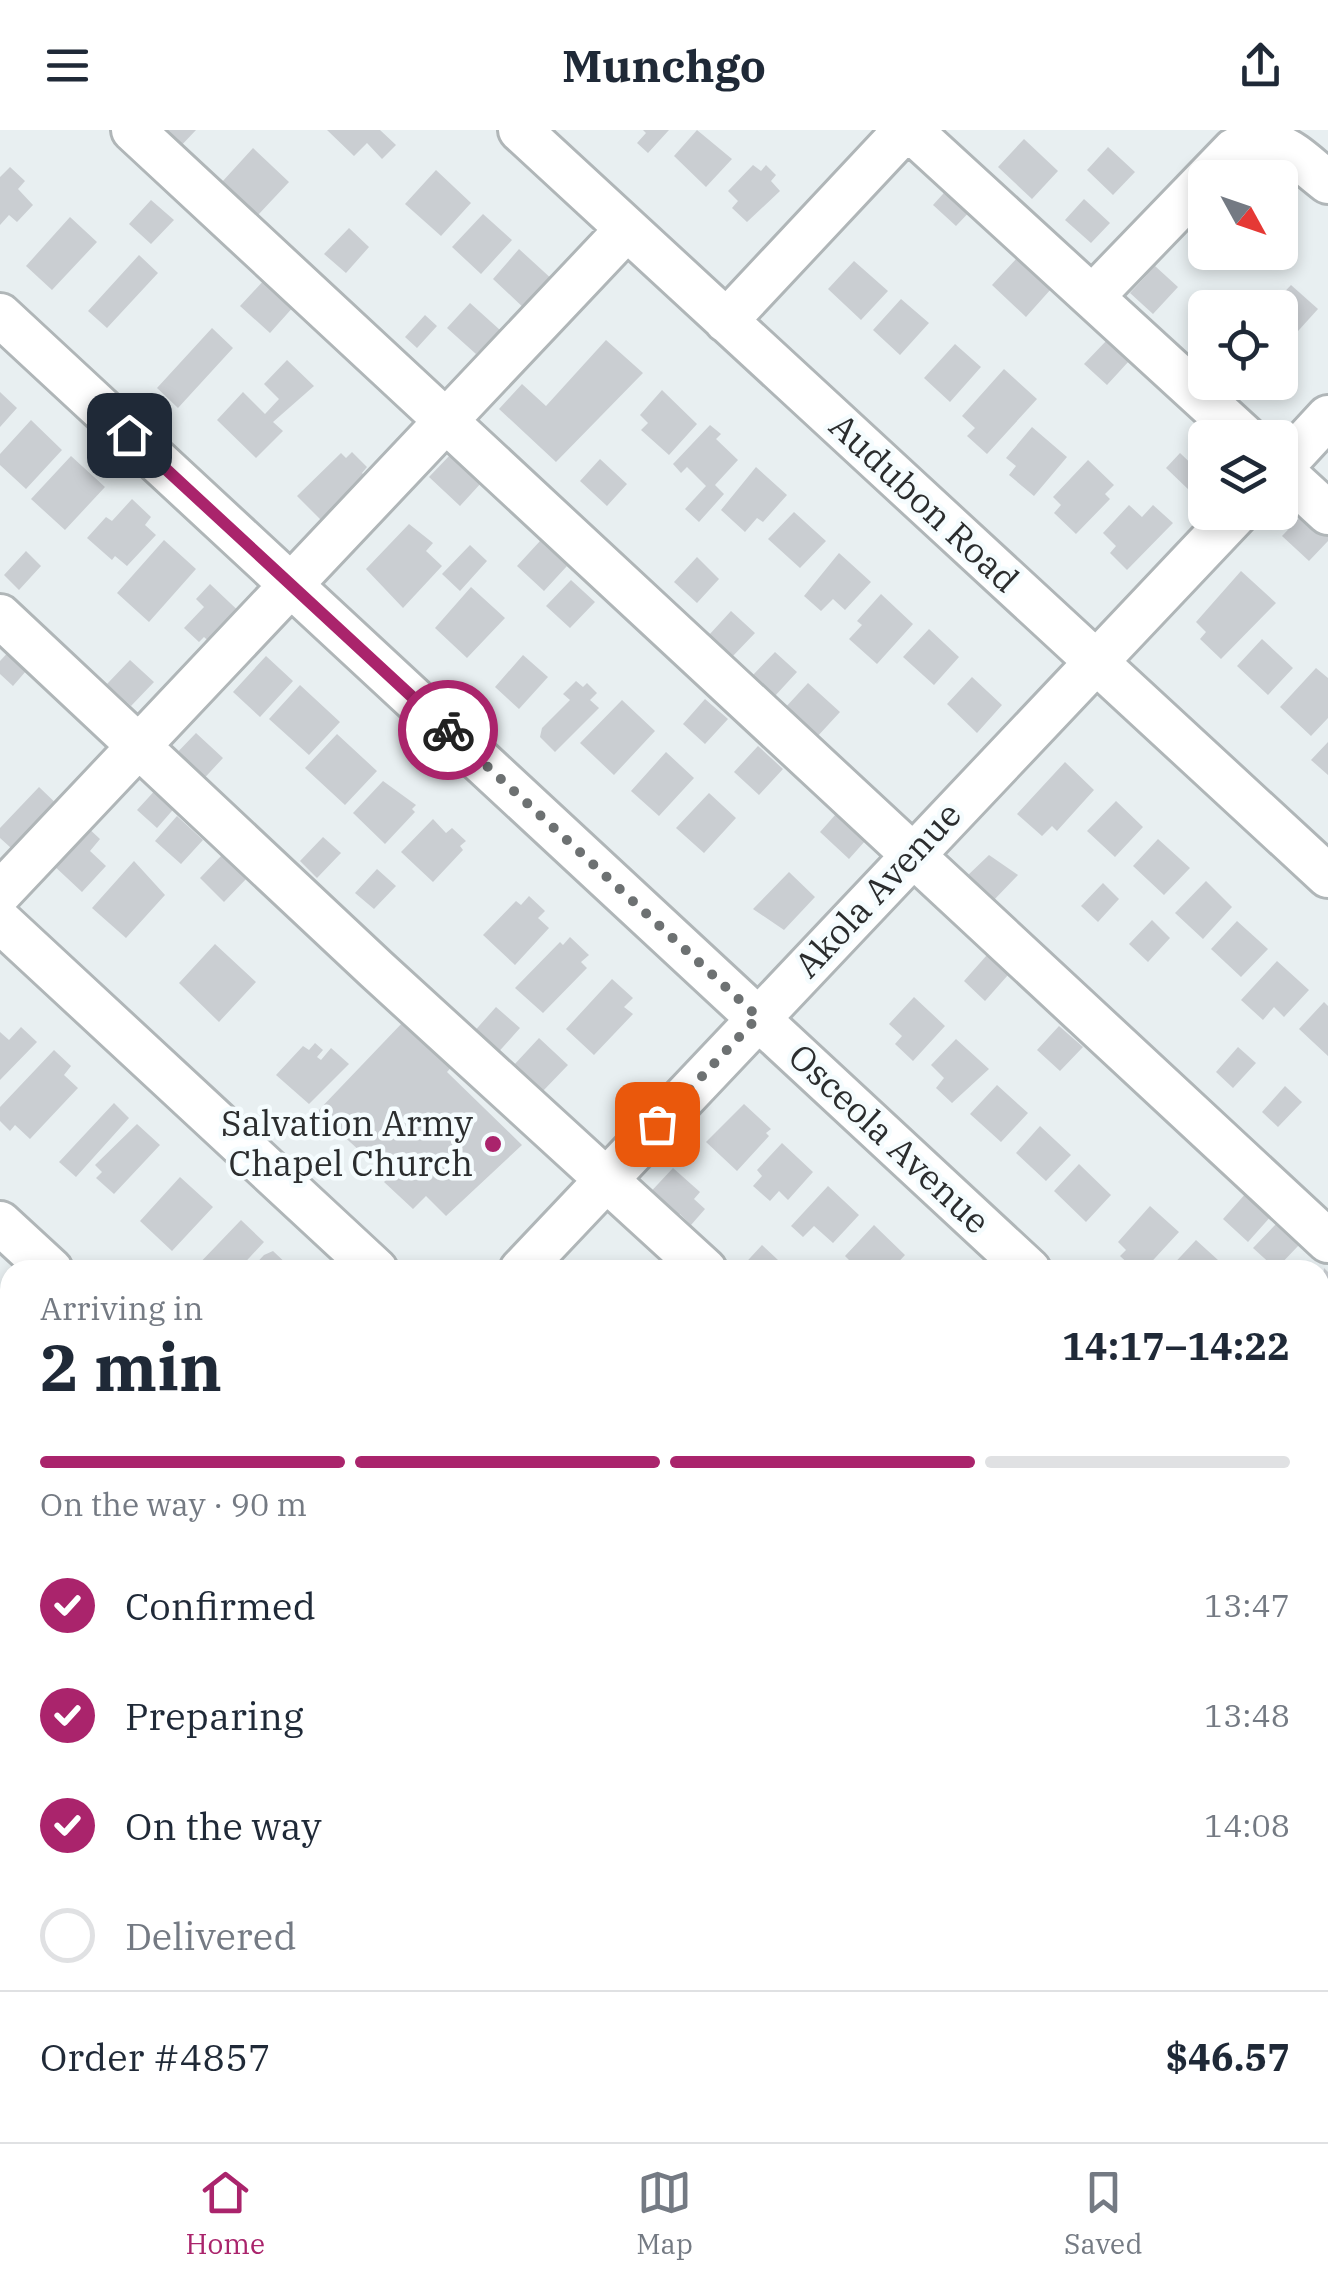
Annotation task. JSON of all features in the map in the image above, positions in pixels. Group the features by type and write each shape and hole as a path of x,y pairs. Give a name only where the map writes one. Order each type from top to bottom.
{"street":[{"path":"133,130 1328,1240"},
{"name":"Audubon Road","path":"520,130 1328,876"},
{"path":"726,321 907,130 1227,420"},
{"path":"1093,296 1234,150 1256,140 1277,143 1328,182"},
{"path":"0,892 627,229"},
{"name":"Osceola Avenue","path":"0,315 1018,1260"},
{"path":"1298,450 1328,417"},
{"path":"1298,486 1328,513"},
{"name":"Akola Avenue","path":"530,1260 1221,530"},
{"path":"0,616 376,969 695,1260"},
{"path":"0,921 365,1260"},
{"path":"0,1222 40,1260"}],"building":[{"path":"156,130 196,130 177,150"},
{"path":"327,130 380,130 396,145 382,159 367,143 354,156"},
{"path":"643,130 669,130 648,153 637,143 646,133"},
{"path":"697,130 732,159 706,187 674,156"},
{"path":"1024,139 1058,171 1032,199 998,167"},
{"path":"1108,147 1135,172 1113,195 1087,170"},
{"path":"253,148 289,182 258,215 222,182"},
{"path":"753,165 761,171 766,165 776,175 771,181 780,191 747,222 732,208 738,201 728,191"},
{"path":"10,167 25,181 18,189 33,205 17,222 9,215 0,225 0,177"},
{"path":"436,170 471,203 441,236 405,204"},
{"path":"952,184 975,206 956,226 933,205"},
{"path":"1084,199 1110,223 1091,243 1065,220"},
{"path":"151,200 174,220 151,244 129,224"},
{"path":"483,214 512,240 481,274 452,247"},
{"path":"70,217 97,242 52,290 26,266"},
{"path":"349,228 369,247 346,273 324,254"},
{"path":"519,249 554,281 527,311 493,279"},
{"path":"139,255 158,273 107,328 88,311"},
{"path":"1017,258 1051,289 1026,317 992,285"},
{"path":"854,261 888,291 861,320 828,289"},
{"path":"1155,266 1178,287 1153,314 1130,293"},
{"path":"266,278 295,305 270,333 240,306"},
{"path":"1298,291 1318,309 1298,331"},
{"path":"901,299 929,323 900,355 873,330"},
{"path":"470,303 500,330 476,354 447,328"},
{"path":"425,315 437,326 417,348 405,337"},
{"path":"212,328 233,348 178,408 157,388"},
{"path":"606,340 643,373 556,462 499,409 522,384 546,406"},
{"path":"1107,340 1129,361 1107,385 1084,364"},
{"path":"955,344 981,367 950,402 924,378"},
{"path":"287,360 314,386 273,422 283,431 256,458 217,420 243,392 265,414 279,399 264,384"},
{"path":"1004,369 1037,399 987,454 967,436 975,428 962,416"},
{"path":"662,390 697,424 669,455 641,430 648,423 640,415"},
{"path":"0,392 17,408 0,427"},
{"path":"31,420 62,450 26,489 0,465 0,454"},
{"path":"710,425 721,434 716,439 738,460 715,485 724,494 699,522 685,509 706,486 687,467 681,473 673,464"},
{"path":"1032,427 1067,457 1034,496 1009,475 1016,466 1006,458"},
{"path":"352,452 367,467 362,473 371,483 322,521 297,496 341,453 346,458"},
{"path":"1180,453 1188,461 1188,489 1166,468"},
{"path":"451,454 482,482 460,506 429,477"},
{"path":"71,456 105,487 65,530 31,499"},
{"path":"600,459 627,484 607,506 580,481"},
{"path":"1088,460 1114,485 1105,494 1110,499 1076,534 1054,513 1061,505 1053,497"},
{"path":"756,467 787,495 763,522 757,518 745,532 721,510"},
{"path":"132,499 151,517 145,525 156,535 127,566 115,556 112,560 87,538 106,517 112,521"},
{"path":"1129,505 1142,517 1153,505 1173,523 1127,570 1110,553 1116,546 1103,533"},
{"path":"1306,511 1328,532 1328,541 1309,561 1282,536 1288,530 1298,530 1298,519"},
{"path":"794,512 826,541 800,568 768,539"},
{"path":"409,524 433,543 426,551 442,566 403,608 366,569"},
{"path":"164,540 196,569 149,622 117,593"},
{"path":"540,541 567,566 544,591 517,566"},
{"path":"470,545 487,561 460,591 442,574"},
{"path":"26,551 41,566 19,590 4,575"},
{"path":"839,553 871,582 845,610 833,599 821,611 804,596"},
{"path":"697,557 719,579 697,603 674,582"},
{"path":"1241,571 1276,603 1221,659 1200,639 1206,632 1196,622"},
{"path":"571,580 595,602 570,628 546,606"},
{"path":"210,584 247,619 218,650 204,637 199,642 184,628 204,607 196,599"},
{"path":"471,587 505,618 467,658 435,628"},
{"path":"881,594 913,624 877,664 849,639 862,625 857,621"},
{"path":"731,611 755,633 732,657 709,635"},
{"path":"929,629 959,657 934,685 903,657"},
{"path":"1262,639 1293,668 1268,695 1237,666"},
{"path":"14,646 33,663 13,686 0,674 0,661"},
{"path":"775,652 797,672 774,697 752,676"},
{"path":"523,655 548,677 519,709 495,687"},
{"path":"266,656 293,681 260,717 233,692"},
{"path":"130,660 154,682 131,706 107,684"},
{"path":"1316,668 1328,678 1328,718 1311,736 1280,707"},
{"path":"972,677 1002,705 977,733 947,704"},
{"path":"576,681 583,687 587,683 597,693 590,700 599,708 555,752 540,737 542,728 570,700 563,694"},
{"path":"808,683 840,712 816,738 784,709"},
{"path":"300,685 340,722 309,755 269,719"},
{"path":"705,699 728,719 705,744 683,724"},
{"path":"622,700 655,731 614,775 580,743"},
{"path":"196,733 223,758 198,785 171,759"},
{"path":"337,734 377,771 345,805 305,768"},
{"path":"1328,742 1328,775 1311,760"},
{"path":"758,746 783,769 759,795 734,772"},
{"path":"666,752 694,778 659,816 631,791"},
{"path":"1065,762 1094,790 1057,831 1052,826 1042,836 1017,814"},
{"path":"383,781 416,805 412,809 415,812 385,844 353,813"},
{"path":"159,786 178,804 157,828 137,810"},
{"path":"39,787 64,811 21,857 0,838 0,828"},
{"path":"709,793 736,818 704,853 676,828"},
{"path":"1116,801 1143,827 1115,857 1087,831"},
{"path":"836,814 866,840 849,859 820,832"},
{"path":"177,816 203,840 181,864 155,841"},
{"path":"433,819 446,833 452,828 466,841 460,846 463,850 433,882 401,852"},
{"path":"85,825 100,839 90,851 106,866 82,892 51,863"},
{"path":"323,837 341,853 317,878 300,861"},
{"path":"1158,839 1190,868 1164,895 1133,866"},
{"path":"222,855 247,878 224,902 200,878"},
{"path":"989,855 1018,875 992,902 966,877"},
{"path":"134,861 165,895 126,938 92,908"},
{"path":"377,869 396,886 374,909 355,893"},
{"path":"789,872 815,897 784,930 753,909"},
{"path":"1206,881 1232,907 1203,939 1175,913"},
{"path":"1103,883 1119,899 1098,922 1081,906"},
{"path":"529,896 545,911 538,918 549,928 515,965 483,935 516,901 521,905"},
{"path":"1152,920 1170,938 1148,962 1129,944"},
{"path":"1237,921 1268,949 1241,977 1211,949"},
{"path":"570,937 589,955 581,962 587,968 543,1013 515,988 560,942 563,945"},
{"path":"215,944 256,982 219,1022 179,983"},
{"path":"987,955 1008,975 985,1001 964,981"},
{"path":"1277,961 1309,990 1284,1017 1274,1007 1263,1020 1241,1000"},
{"path":"612,979 633,998 624,1007 633,1014 594,1055 566,1029"},
{"path":"914,997 945,1026 913,1061 895,1044 902,1036 889,1024"},
{"path":"1324,1002 1328,1006 1328,1056 1299,1029"},
{"path":"496,1007 520,1028 494,1057 471,1035"},
{"path":"404,1021 456,1062 447,1072 522,1145 446,1216 426,1196 413,1209 384,1182 396,1170 380,1154 372,1162 317,1112"},
{"path":"1059,1026 1083,1047 1060,1071 1037,1050"},
{"path":"21,1027 37,1042 0,1080 0,1032 9,1040"},
{"path":"539,1038 568,1065 542,1092 513,1066"},
{"path":"956,1039 989,1069 952,1103 936,1088 944,1078 931,1065"},
{"path":"315,1043 323,1050 317,1057 321,1060 331,1048 349,1064 309,1104 276,1075 303,1046 309,1050"},
{"path":"1238,1047 1256,1063 1233,1088 1216,1072"},
{"path":"54,1050 71,1066 64,1075 78,1088 30,1139 15,1125 10,1131 0,1121 0,1107"},
{"path":"997,1085 1028,1113 1001,1142 970,1114"},
{"path":"1285,1086 1302,1102 1278,1127 1262,1112"},
{"path":"114,1103 129,1118 76,1177 59,1162"},
{"path":"744,1104 771,1129 737,1171 706,1142"},
{"path":"137,1124 160,1145 114,1194 96,1178 102,1172 95,1165"},
{"path":"1040,1126 1071,1155 1046,1181 1016,1153"},
{"path":"782,1143 813,1172 788,1200 779,1191 770,1201 753,1186 762,1176 757,1170"},
{"path":"1079,1164 1111,1195 1086,1222 1054,1191"},
{"path":"673,1168 700,1192 694,1199 705,1209 691,1225 680,1214 671,1224 644,1199"},
{"path":"180,1177 213,1207 172,1251 140,1221"},
{"path":"828,1186 859,1215 833,1243 814,1226 803,1237 791,1226"},
{"path":"1247,1192 1272,1215 1248,1242 1223,1219"},
{"path":"1150,1206 1179,1232 1153,1260 1124,1260 1120,1256 1126,1250 1118,1242"},
{"path":"241,1220 264,1242 247,1260 203,1260"},
{"path":"1276,1224 1299,1245 1285,1260 1266,1260 1253,1248"},
{"path":"874,1225 905,1255 900,1260 849,1260 845,1256"},
{"path":"1196,1240 1218,1260 1177,1260"},
{"path":"762,1245 778,1260 748,1260"},
{"path":"273,1251 282,1260 259,1260"}],"way so far":[{"path":"448,730 758,1017 657,1124"}],"place":[{"name":"Salvation Army Chapel Church","path":"493,1144"}],"route":[{"path":"129,435 448,730"}]}
